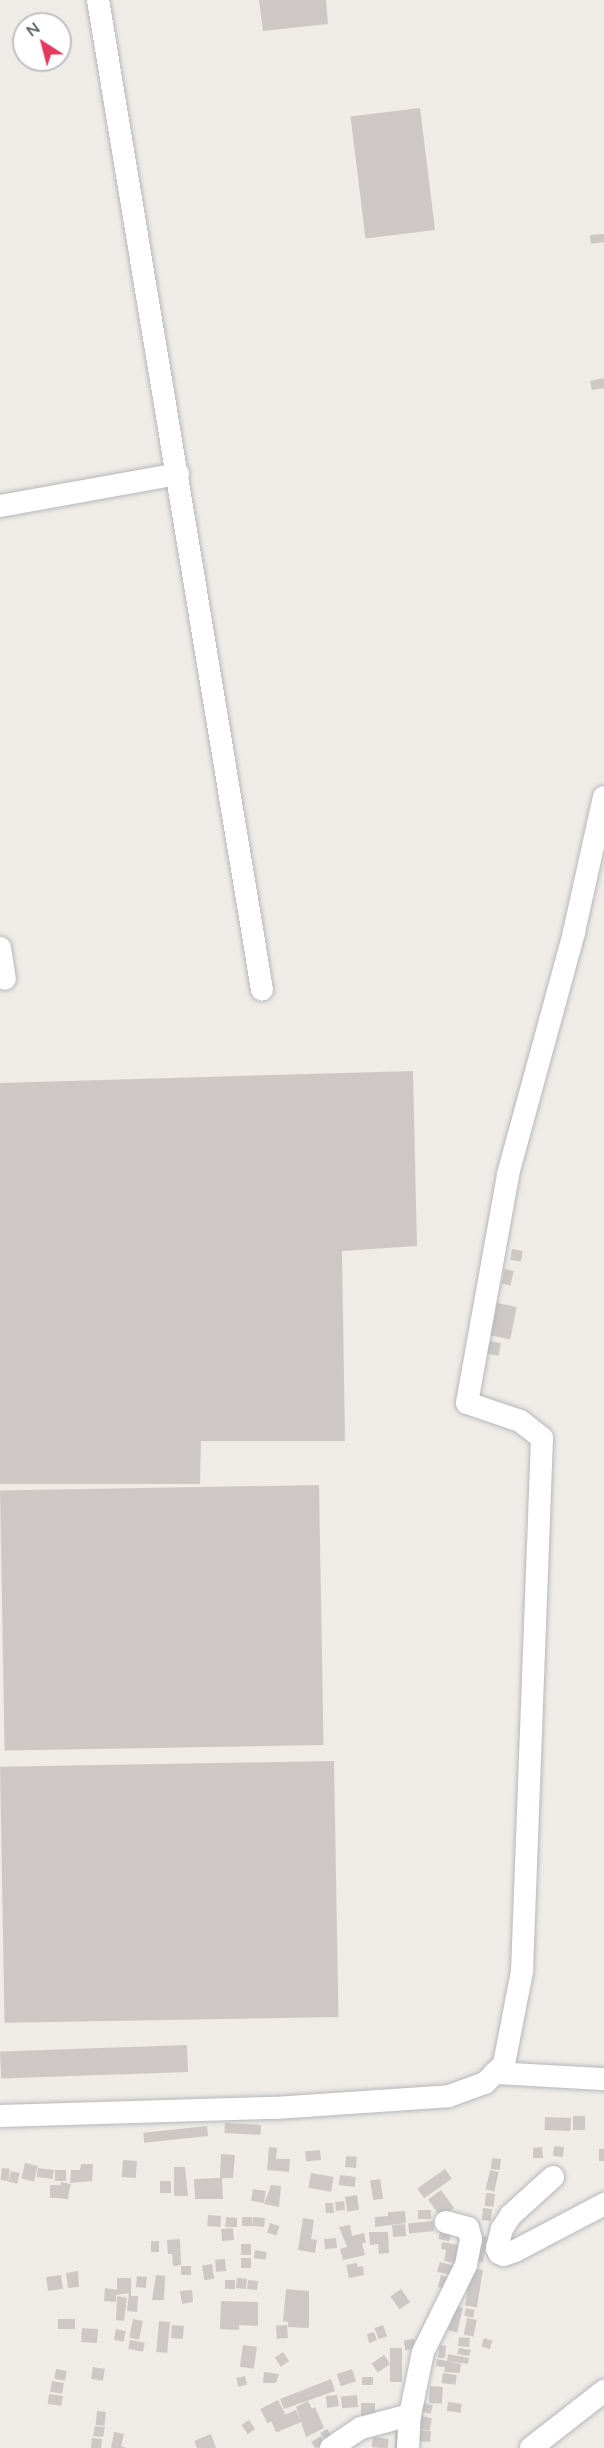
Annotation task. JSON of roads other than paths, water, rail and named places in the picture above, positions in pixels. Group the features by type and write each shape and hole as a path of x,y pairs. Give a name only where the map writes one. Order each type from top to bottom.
{"street":[{"path":"98,0 262,990"},
{"path":"0,506 178,474"},
{"path":"0,2116 275,2108 449,2096 485,2083 504,2064 522,1971 542,1438 520,1421 467,1403 508,1174 574,932 604,797"},
{"path":"0,948 5,979"},
{"path":"495,2073 604,2079"},
{"path":"553,2177 512,2215 502,2229 497,2248 499,2253 504,2256 515,2252 604,2204"},
{"path":"408,2448 410,2415 423,2352 466,2265 471,2239 468,2228 446,2222"},
{"path":"531,2448 604,2391"},
{"path":"331,2448 361,2428 410,2415"}]}
